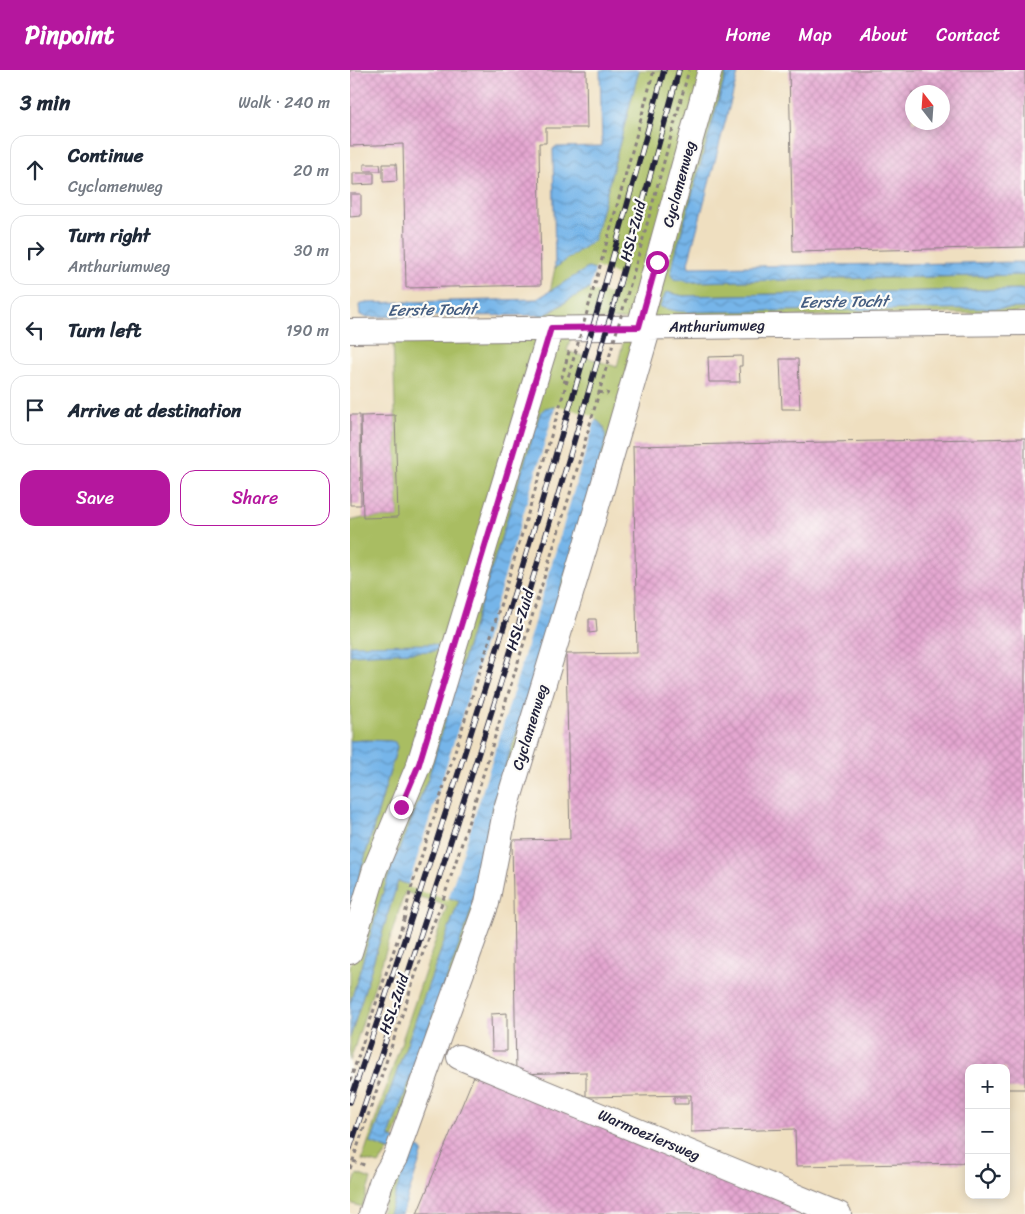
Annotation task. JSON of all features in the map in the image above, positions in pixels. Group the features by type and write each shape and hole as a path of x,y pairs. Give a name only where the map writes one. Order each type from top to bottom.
{"street":[{"name":"Cyclamenweg","path":"371,1214 382,1180 395,1158 487,903 504,812 586,544 710,70"},
{"name":"Anthuriumweg","path":"350,331 1025,323"},
{"path":"350,952 378,860 419,764 551,328"},
{"name":"Warmoeziersweg","path":"459,1057 839,1214"}],"path":[{"name":"HSL-Zuid","path":"350,1081 404,920 410,892 500,606 567,382 654,70"},
{"name":"HSL-Zuid","path":"350,1169 431,929 442,903 497,731 599,392 689,70"},
{"path":"567,382 561,380 569,352"},
{"path":"599,392 608,394 609,391"},
{"path":"353,1161 361,1164"}],"green space":[{"path":"639,70 727,70 672,266 671,275 674,279 692,282 1025,275 1025,289 683,296 667,292 676,311 1025,308 1025,312 534,321 588,289 596,289 617,277 588,268 550,292 555,268 594,240"},
{"path":"572,334 567,351 617,367 625,335 638,342 485,897 393,1139 390,1137 390,1133 478,886 492,810 523,712 605,428 599,422 555,408 548,408 540,414 428,779 391,869 350,1004 350,967 377,876 552,342"},
{"path":"540,335 423,730 350,930 350,908 397,747 391,741 350,741 350,521 363,518 398,517 393,336"},
{"path":"398,881 459,901 371,1143 389,1150 379,1164 362,1160 447,906 405,892 350,1061 350,1038"},
{"path":"408,1157 389,1214 381,1214 392,1179"},
{"path":"357,1174 371,1179 362,1207 350,1203 350,1194"}],"water":[{"path":"600,70 639,70 594,240 555,268 553,149 555,147 602,146"},
{"path":"727,70 739,70 688,263 689,267 1025,262 1025,275 692,282 674,279 671,275 672,266"},
{"name":"Eerste Tocht","path":"588,268 617,277 596,289 588,289 545,315 366,317 360,315 359,305 364,303 537,299"},
{"name":"Eerste Tocht","path":"1025,289 1025,308 688,312 660,307 666,292 683,296"},
{"path":"555,407 598,421 604,429 605,443 497,791 478,886 467,923 390,1133 390,1137 393,1139 423,1151 402,1214 389,1214 408,1157 371,1143 459,901 398,881 350,1038 350,1004 391,869 428,779 540,414 545,408"},
{"path":"350,645 437,645 439,649 434,651 350,655"},
{"path":"350,741 391,741 395,742 397,747 350,908"}],"pier":[{"path":"596,267 620,276 622,281 617,291 610,294 596,291 589,292"},
{"path":"556,405 596,417 448,900 408,887 476,672"}],"building":[{"path":"350,70 586,70 587,128 546,128 546,143 539,143 541,285 406,288 403,144 350,146"},
{"path":"789,70 1025,70 1025,247 793,252"},
{"path":"364,164 380,164 381,171 364,171"},
{"path":"383,164 396,164 397,181 383,182"},
{"path":"353,173 374,173 374,184 353,185"},
{"path":"350,194 361,194 361,216 350,217"},
{"path":"742,356 742,366 739,366 740,382 709,382 708,357"},
{"path":"780,359 798,359 800,409 782,409"},
{"path":"350,415 360,415 361,505 350,505"},
{"path":"395,415 398,517 363,518 361,416"},
{"path":"1025,438 1025,1089 1010,1089 1010,1064 965,1064 965,1163 796,1166 795,1129 691,1132 691,1095 586,1097 586,1072 516,1074 512,840 570,839 566,654 637,653 633,446"},
{"path":"589,619 596,619 597,632 589,633"},
{"path":"507,1013 507,1051 492,1051 491,1014"},
{"path":"476,1071 832,1214 417,1214"},
{"path":"674,1097 688,1097 688,1104 674,1104"}],"railway":[{"path":"350,1102 435,846 516,589 592,330 664,70"},
{"path":"350,1148 395,1014 523,612 603,342 679,70"}],"route":[{"path":"401,807 419,764 551,328 639,327 657,262"}]}
